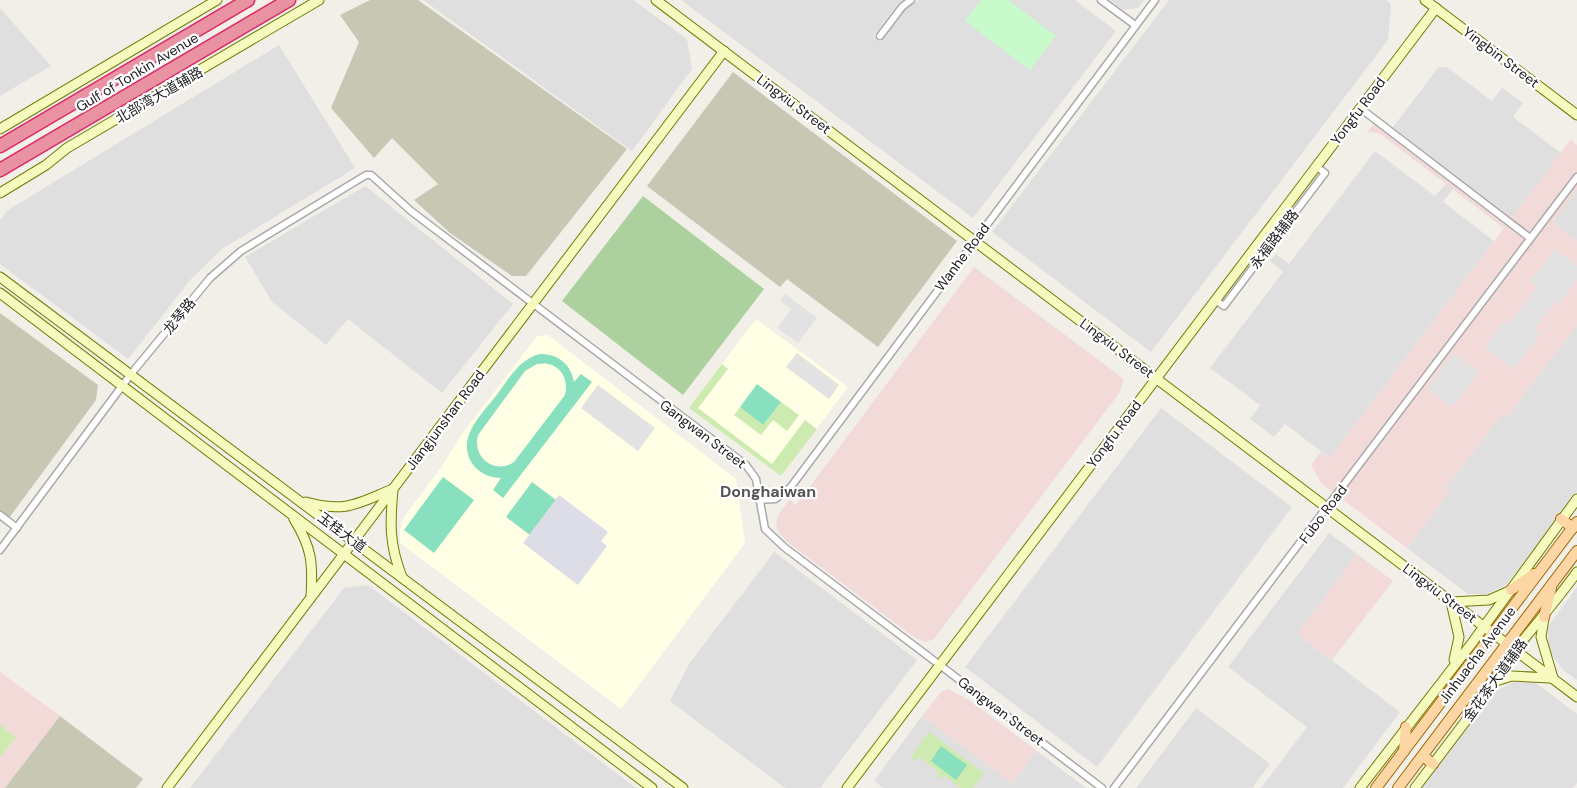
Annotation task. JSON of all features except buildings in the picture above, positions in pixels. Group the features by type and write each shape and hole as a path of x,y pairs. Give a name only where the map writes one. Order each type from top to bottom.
{"highway":[{"name":"Gulf of Tonkin Avenue","path":"0,146 248,0"},
{"name":"Gulf of Tonkin Avenue","path":"5,168 289,0"},
{"path":"0,179 5,168"}],"main road":[{"path":"0,129 217,0"},
{"name":"北部湾大道辅路","path":"0,192 46,165 67,148 319,0"},
{"name":"Lingxiu Street","path":"656,0 1577,697"},
{"name":"Yingbin Street","path":"1425,0 1577,115"},
{"name":"Yongfu Road","path":"847,788 1436,8"},
{"name":"Jiangjunshan Road","path":"167,788 724,52"},
{"name":"玉桂大道","path":"0,277 683,788"},
{"name":"玉桂大道","path":"0,293 652,788"},
{"path":"300,501 329,508 347,507 393,489 391,538 393,554 402,576"},
{"path":"1360,788 1484,626 1577,499"},
{"path":"292,514 305,536 312,555 311,598"},
{"path":"1561,519 1575,525"},
{"name":"Jinhuacha Avenue","path":"1376,788 1575,525"},
{"name":"Jinhuacha Avenue","path":"1398,788 1511,647 1551,585 1577,551"},
{"path":"1451,668 1459,637 1451,602 1489,600 1511,590 1542,570"},
{"name":"金花茶大道辅路","path":"1415,788 1496,681 1511,647 1544,617 1577,572"},
{"path":"1496,681 1512,676 1553,679 1541,637 1551,585"},
{"path":"1404,752 1406,727"},
{"path":"1423,756 1433,764"}],"street":[{"path":"880,36 902,7 912,0"},
{"path":"1101,0 1135,25"},
{"name":"Wanhe Road","path":"759,500 775,499 790,488 1155,0"},
{"path":"1360,108 1530,238"},
{"name":"龙琴路","path":"0,550 130,374 210,278 228,260 366,175 371,175 411,212"},
{"name":"Fubo Road","path":"1114,788 1577,176"},
{"name":"Gangwan Street","path":"411,212 746,466 756,479 763,523 770,534 1102,788"},
{"path":"0,515 17,528"}],"shaded area":[{"path":"370,0 418,0 627,149 526,276 512,276 450,233 414,200 438,184 392,138 374,158 331,108 359,42 340,15"},
{"path":"423,0 633,0 687,39 692,69 632,151"},
{"path":"681,0 904,0 897,5 873,36 881,42 905,10 919,0 1075,0 1116,31 973,218"},
{"path":"1110,0 1144,0 1138,8 1123,10"},
{"path":"1169,0 1386,0 1391,4 1388,40 1151,352 992,232"},
{"path":"0,8 51,66 0,96"},
{"path":"279,45 355,168 222,249 191,279 128,359 0,264 0,220 8,210"},
{"path":"1447,67 1492,101 1502,88 1523,103 1513,117 1561,153 1512,218 1393,127 1438,68"},
{"path":"733,72 957,241 878,347 787,279 780,287 647,186"},
{"path":"1379,117 1512,218 1571,139 1577,145 1577,190 1553,222 1577,241 1577,325 1507,417 1502,414 1445,489 1449,492 1407,548 1321,483 1311,465 1321,452 1330,458 1504,228 1380,134 1370,132 1366,134"},
{"path":"1375,151 1435,196 1446,184 1453,189 1443,202 1494,241 1330,458 1285,424 1274,437 1250,419 1260,405 1210,368 1283,272 1270,261 1276,254 1289,264"},
{"path":"365,186 513,304 442,393 348,319 326,345 272,302 245,257"},
{"path":"1577,190 1577,241 1552,222"},
{"path":"1555,249 1577,266 1577,280 1559,304 1556,301 1534,329 1540,334 1514,369 1485,347 1504,321 1509,324 1537,287 1530,281"},
{"path":"974,267 1124,379 1120,392 934,639 926,642 915,638 786,541 778,532 776,523 778,515 789,500 796,505"},
{"path":"785,294 817,318 798,343 777,328 791,309 780,301"},
{"path":"0,313 98,385 96,400 9,518 0,511"},
{"path":"756,319 848,387 781,476 689,408"},
{"path":"1577,325 1577,491 1507,584 1487,594 1468,594 1407,548 1449,492 1445,489 1502,414 1507,417"},
{"path":"548,335 736,479 745,543 621,709 400,543 400,529 404,517 440,469 462,434 537,336"},
{"path":"797,353 839,385 829,399 786,367"},
{"path":"1453,353 1479,372 1452,407 1427,389"},
{"path":"598,385 655,428 638,451 581,408"},
{"path":"1161,408 1292,507 1097,767 965,667"},
{"path":"559,495 608,532 601,541 607,546 578,585 523,543"},
{"path":"1329,533 1357,554 1297,634 1400,712 1343,788 1261,788 1307,727 1228,667"},
{"path":"774,552 917,660 820,788 785,788 670,701 689,664"},
{"path":"1357,554 1393,581 1332,660 1297,634"},
{"path":"368,585 636,788 190,788 344,588"},
{"path":"1577,587 1577,680 1563,670 1548,649 1548,627"},
{"path":"0,672 60,716 5,788 0,788"},
{"path":"1514,682 1536,683 1577,714 1577,783 1573,788 1421,788 1494,692"},
{"path":"948,689 969,700 1037,751 1012,783 922,716 941,692"},
{"path":"1196,708 1270,764 1252,788 1136,788"},
{"path":"60,716 143,779 136,788 5,788"},
{"path":"922,716 1012,783 1037,751 1086,788 883,788 874,781"}],"green space":[{"path":"981,0 1008,0 1056,36 1030,70 965,21"},
{"path":"643,196 764,289 683,395 562,301"},
{"path":"547,354 558,358 567,365 574,382 581,374 592,382 503,498 493,490 501,478 486,475 474,466 467,447 468,437 477,420 510,377 520,365 533,357","holes":["544,363 556,367 564,376 566,382 565,395 514,462 499,466 486,462 478,450 478,435 525,371 537,364"]},
{"path":"722,364 728,369 698,408 772,464 805,420 817,429 781,476 689,408"},
{"path":"757,384 781,402 763,425 740,407"},
{"path":"781,402 799,415 787,431 773,420 761,435 734,415 740,407 763,425"},
{"path":"443,477 474,500 434,553 404,530"},
{"path":"532,482 556,500 530,535 506,517"},
{"path":"0,725 16,737 0,757"},
{"path":"929,732 984,773 973,788 961,788 943,775 940,779 936,777 939,772 919,757 915,761 911,757"},
{"path":"941,746 967,765 956,780 931,761"}],"district":[{"name":"Donghaiwan","path":"768,491"}]}
